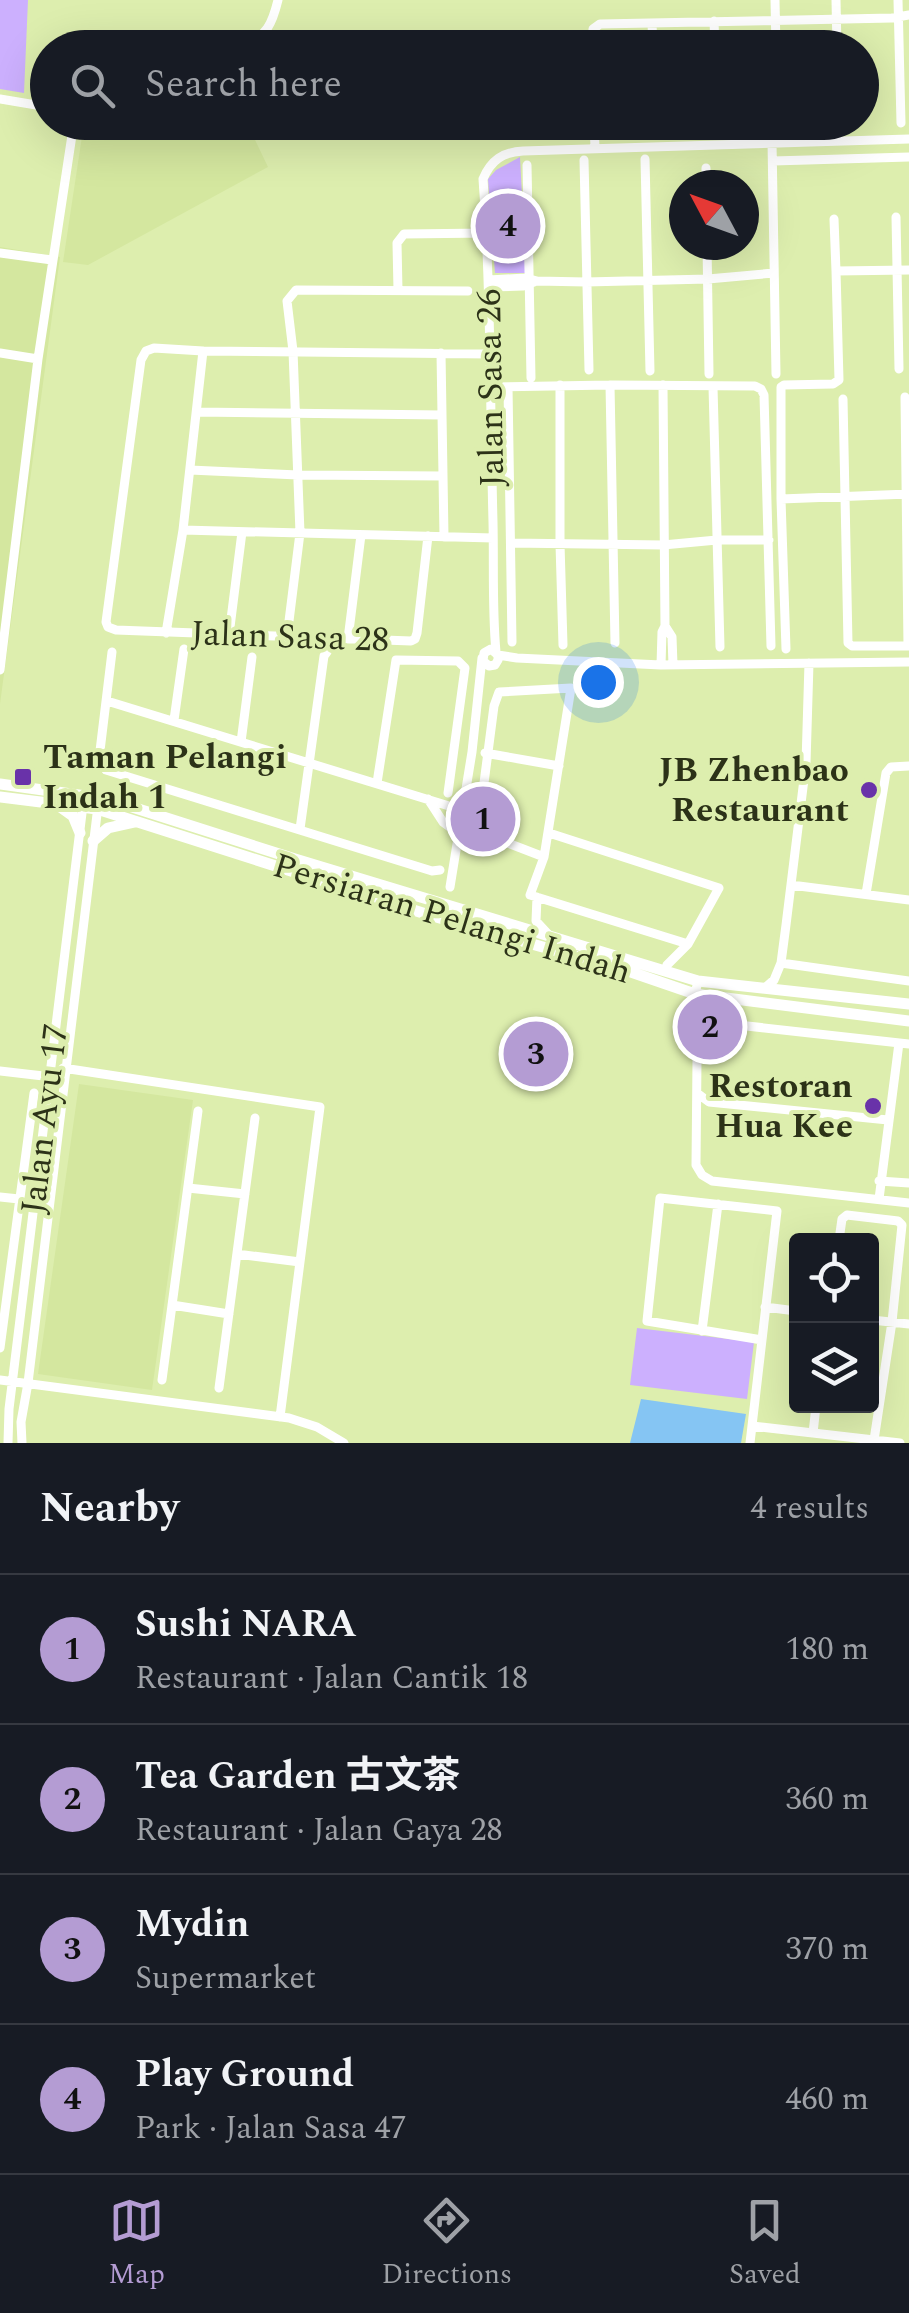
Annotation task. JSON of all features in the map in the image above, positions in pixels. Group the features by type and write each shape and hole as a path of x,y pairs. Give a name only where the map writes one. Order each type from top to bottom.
{"main road":[{"name":"Persiaran Pelangi Indah","path":"0,784 98,803 698,980 909,1004"},
{"name":"Persiaran Pelangi Indah","path":"0,796 56,804 84,801"},
{"name":"Persiaran Pelangi Indah","path":"98,803 135,822 696,994 909,1020"},
{"path":"56,804 73,816 80,832"},
{"path":"94,841 108,828 135,822"}],"street":[{"path":"266,30 272,23 278,0"},
{"path":"775,0 776,30"},
{"path":"836,0 836,30"},
{"path":"898,0 901,123"},
{"path":"593,30 600,24 901,18"},
{"path":"714,21 714,30"},
{"path":"652,23 652,30"},
{"path":"0,99 30,104"},
{"name":"Jalan Sasa 26","path":"879,140 909,139"},
{"path":"0,670 38,359 71,140"},
{"path":"595,140 595,148"},
{"name":"Jalan Sasa 26","path":"450,887 478,704 492,657 494,538 483,179 488,168 499,157 512,152 863,140"},
{"path":"772,142 776,374"},
{"path":"772,161 909,158"},
{"path":"584,160 588,370"},
{"path":"645,160 650,371"},
{"path":"527,165 531,378"},
{"path":"896,218 899,369"},
{"path":"786,650 781,390 784,384 833,384 839,378 834,219"},
{"path":"398,290 397,244 404,234 487,233"},
{"path":"0,254 52,260"},
{"path":"707,260 709,374"},
{"path":"836,271 909,270"},
{"path":"489,284 523,286 532,281 774,273"},
{"path":"287,637 300,533 294,351 288,301 291,294 296,290 468,291"},
{"path":"166,633 116,630 106,622 141,360 146,351 154,348 489,354"},
{"name":"Jalan Sasa 28","path":"204,351 183,530 166,633 414,640 428,536"},
{"path":"441,352 444,536"},
{"path":"0,353 38,359"},
{"path":"560,385 563,645"},
{"path":"610,385 615,643"},
{"path":"490,388 663,385 761,389 771,646"},
{"path":"661,665 665,626 663,385"},
{"path":"508,387 512,642"},
{"path":"714,387 720,648"},
{"path":"842,399 848,643 908,646 905,397"},
{"path":"197,412 442,415"},
{"path":"190,470 298,476 443,476"},
{"path":"781,499 908,494"},
{"path":"183,530 494,538"},
{"path":"229,635 242,532"},
{"path":"348,639 361,535"},
{"path":"510,543 769,540"},
{"path":"665,626 672,638 673,665"},
{"path":"174,720 184,649"},
{"path":"112,652 99,759 106,770 432,871 440,870"},
{"path":"300,829 324,656 328,652"},
{"path":"241,742 252,657"},
{"path":"492,657 661,665 909,662"},
{"path":"376,783 394,664 400,659 458,661 465,668 448,793"},
{"path":"766,987 774,980 780,963 791,885 806,762 810,663"},
{"path":"544,856 478,829 498,692 571,688 544,856 533,896 536,921 550,936"},
{"path":"107,701 462,810"},
{"path":"472,752 560,766"},
{"path":"866,894 884,777 895,766 909,766"},
{"path":"428,799 444,822 458,833"},
{"name":"Jalan Ayu 17","path":"8,1443 12,1382 84,801"},
{"name":"Jalan Ayu 17","path":"22,1443 21,1422 98,803"},
{"path":"548,832 718,888 688,944 665,970"},
{"path":"791,885 909,900"},
{"path":"415,896 438,895 450,887 456,900 472,912"},
{"path":"533,896 688,944"},
{"path":"780,963 908,981 909,971"},
{"path":"780,963 786,983 795,991"},
{"path":"698,980 696,1165 702,1174 712,1181 909,1203"},
{"path":"696,1013 712,1022 904,1043 888,1120 879,1199"},
{"path":"697,1030 712,1022"},
{"path":"0,1071 65,1073 320,1107 280,1416"},
{"path":"0,1348 34,1093"},
{"path":"697,1093 709,1102 888,1120"},
{"path":"697,1109 709,1102"},
{"path":"162,1380 198,1111"},
{"path":"219,1388 255,1118"},
{"path":"860,1197 879,1180"},
{"path":"879,1180 909,1183"},
{"path":"188,1188 245,1194"},
{"path":"0,1197 19,1199"},
{"path":"750,1443 766,1307 777,1211 664,1197 658,1202 646,1320 762,1340"},
{"path":"702,1331 718,1204"},
{"path":"840,1233 844,1216 898,1221 902,1225 874,1440"},
{"path":"237,1254 300,1262"},
{"path":"172,1305 229,1314"},
{"path":"766,1307 789,1310"},
{"path":"879,1321 909,1324"},
{"path":"0,1382 280,1416 307,1423 344,1443"},
{"path":"0,1382 6,1387 9,1409"},
{"path":"812,1433 815,1413"},
{"path":"752,1426 900,1443"}],"shaded area":[{"path":"0,0 28,0 24,93 0,89"},
{"path":"81,140 255,140 268,167 88,265 63,262"},
{"path":"520,157 526,273 495,273 488,179"},
{"path":"0,247 60,257 0,704"},
{"path":"79,1084 193,1100 152,1390 38,1374"},
{"path":"637,1328 754,1342 747,1399 630,1385"}],"water":[{"path":"641,1399 746,1414 741,1443 630,1443"}],"place":[{"name":"Play Ground","path":"508,226"},
{"name":"Taman Pelangi Indah 1","path":"23,777"},
{"name":"JB Zhenbao Restaurant","path":"869,790"},
{"name":"Sushi NARA","path":"483,819"},
{"name":"Tea Garden 古文茶","path":"710,1027"},
{"name":"Mydin","path":"536,1054"},
{"name":"Restoran Hua Kee","path":"873,1106"}]}
